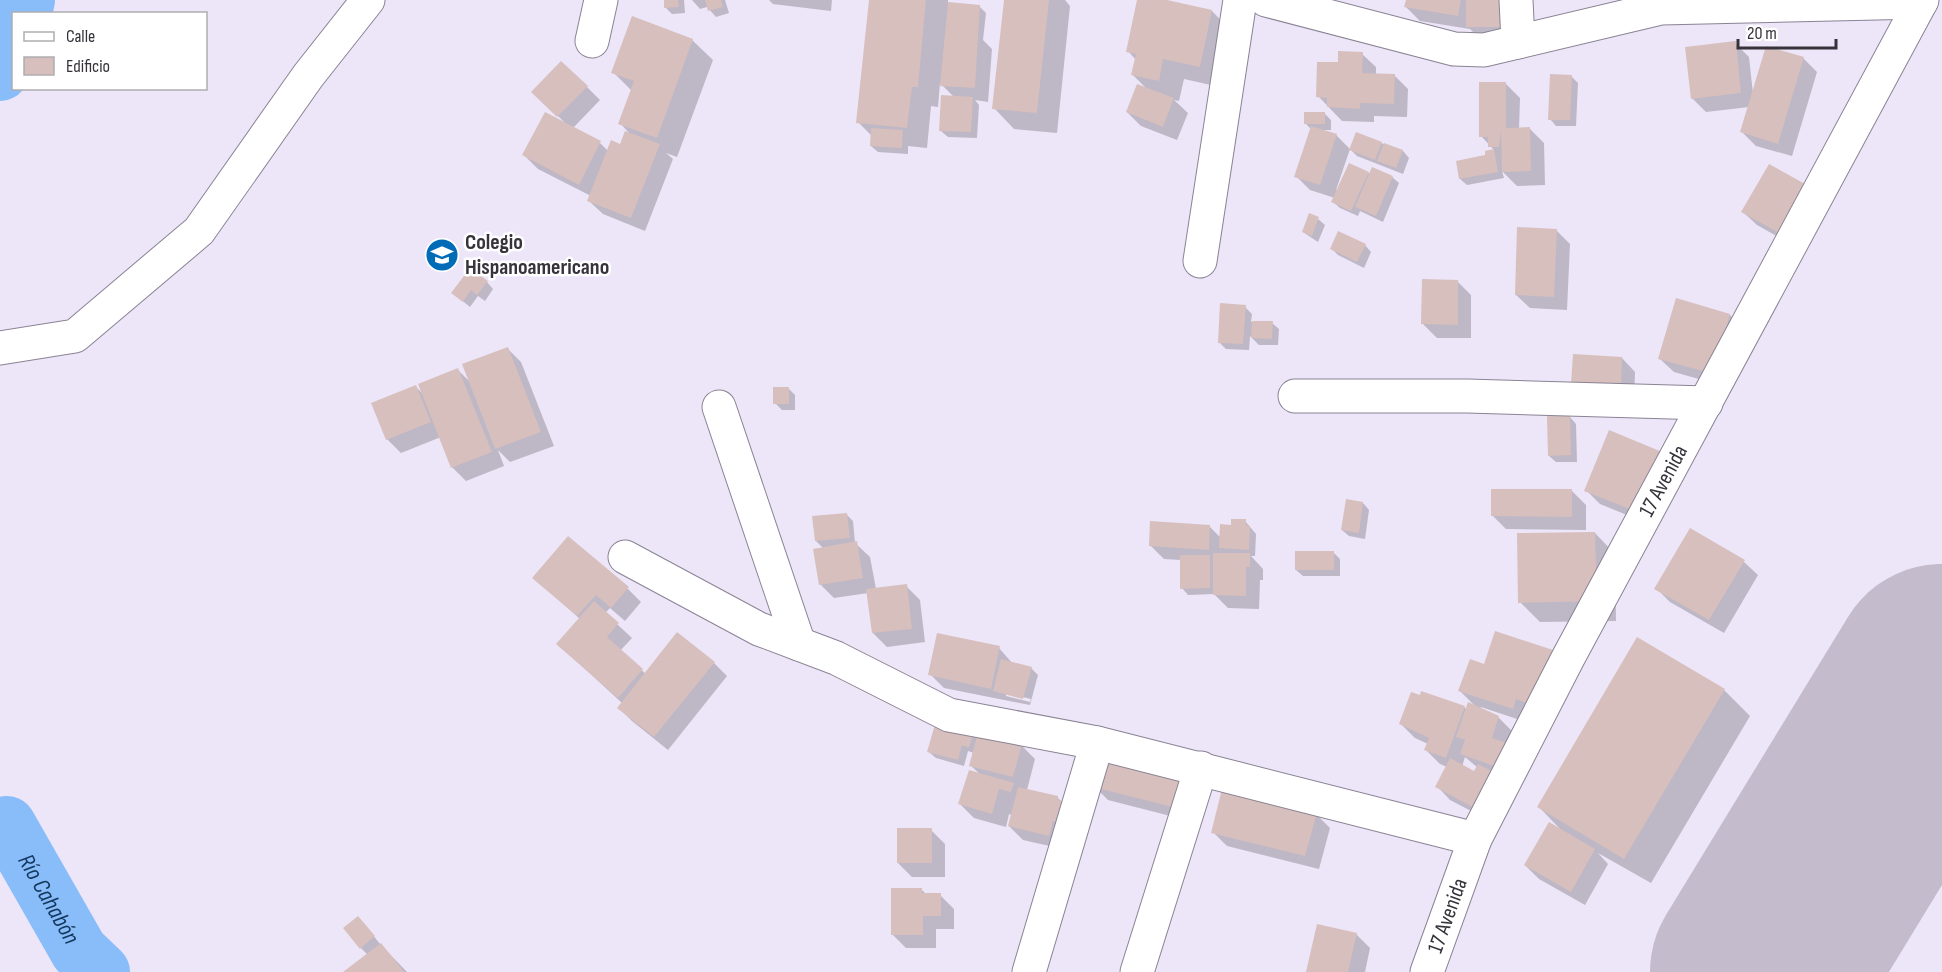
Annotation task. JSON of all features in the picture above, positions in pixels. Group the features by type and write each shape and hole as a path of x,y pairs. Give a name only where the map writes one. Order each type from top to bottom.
{"street":[{"path":"0,348 75,336 199,231 308,76 368,0"},
{"path":"592,41 601,0"},
{"path":"1200,261 1240,0"},
{"path":"1266,0 1373,14 1454,49 1484,50 1661,8 1922,1"},
{"path":"1516,0 1518,42"},
{"name":"17 Avenida","path":"1427,972 1475,839 1574,648 1922,1"},
{"path":"1295,396 1467,396 1706,403"},
{"path":"719,407 799,644"},
{"path":"625,557 759,629 836,658 949,715 1097,743 1475,839"},
{"path":"1029,972 1097,743"},
{"path":"1137,972 1201,768"}],"building":[{"path":"664,0 678,0 679,7 664,8"},
{"path":"705,0 721,0 723,7 708,11"},
{"path":"869,0 926,0 918,87 912,87 907,128 856,123"},
{"path":"1004,0 1049,0 1037,113 992,109"},
{"path":"1137,0 1167,0 1212,10 1200,67 1163,59 1159,81 1131,75 1136,54 1126,52"},
{"path":"1406,0 1461,0 1458,16 1404,7"},
{"path":"1466,0 1504,0 1504,27 1466,27"},
{"path":"948,2 980,5 975,88 940,86"},
{"path":"632,16 693,39 657,138 618,124 634,81 611,73"},
{"path":"1736,41 1741,93 1691,99 1685,47"},
{"path":"1766,46 1804,57 1778,144 1740,132"},
{"path":"1338,51 1363,52 1362,73 1395,74 1394,104 1360,103 1360,109 1327,107 1327,98 1316,97 1317,62 1338,62"},
{"path":"561,61 588,86 557,117 531,92"},
{"path":"1550,74 1572,75 1570,120 1548,120"},
{"path":"1479,82 1506,82 1506,128 1530,127 1531,171 1502,172 1501,131 1499,147 1488,147 1488,137 1479,137"},
{"path":"1137,84 1174,98 1163,127 1126,112"},
{"path":"941,95 973,97 971,132 939,131"},
{"path":"545,112 601,141 579,185 522,155"},
{"path":"1304,112 1325,112 1325,124 1304,124"},
{"path":"1311,126 1337,134 1320,185 1294,177"},
{"path":"871,128 903,130 902,148 870,146"},
{"path":"625,131 660,144 631,218 587,201 611,140 620,144"},
{"path":"1356,132 1382,142 1375,160 1349,150"},
{"path":"1384,143 1403,150 1396,168 1377,161"},
{"path":"1494,149 1498,172 1459,179 1456,161 1485,155 1485,151"},
{"path":"1349,163 1369,172 1351,211 1331,202"},
{"path":"1769,164 1814,189 1787,237 1741,212"},
{"path":"1372,167 1393,176 1376,216 1355,207"},
{"path":"1309,213 1319,217 1312,236 1302,232"},
{"path":"1517,227 1557,229 1554,297 1515,295"},
{"path":"1338,231 1366,244 1357,262 1330,249"},
{"path":"470,268 488,281 477,295 471,290 463,302 451,293"},
{"path":"1422,279 1458,280 1458,325 1421,324"},
{"path":"1676,298 1730,314 1714,374 1658,359"},
{"path":"1220,303 1246,305 1243,344 1218,343"},
{"path":"1252,321 1273,321 1272,339 1251,338"},
{"path":"508,347 541,432 495,449 462,364"},
{"path":"1573,354 1622,357 1621,387 1571,384"},
{"path":"458,368 492,452 451,468 418,384"},
{"path":"416,385 431,422 386,440 371,403"},
{"path":"773,387 789,387 789,404 773,404"},
{"path":"1570,415 1571,455 1548,456 1547,416"},
{"path":"1609,430 1667,454 1642,514 1584,491"},
{"path":"1491,489 1572,489 1572,517 1491,516"},
{"path":"1346,499 1363,502 1359,533 1341,530"},
{"path":"847,513 850,538 815,541 812,516"},
{"path":"1231,519 1246,519 1246,525 1250,526 1249,550 1219,548 1220,524 1231,525"},
{"path":"1150,521 1210,525 1209,550 1149,546"},
{"path":"1690,528 1745,560 1709,620 1654,589"},
{"path":"1595,532 1597,601 1518,603 1517,533"},
{"path":"568,536 629,587 611,608 596,595 577,616 532,578"},
{"path":"857,541 863,578 819,585 813,549"},
{"path":"1295,551 1334,551 1334,570 1295,570"},
{"path":"1213,553 1250,553 1250,567 1246,567 1246,596 1213,595"},
{"path":"1180,555 1210,555 1210,588 1180,589"},
{"path":"907,584 912,629 872,633 866,589"},
{"path":"594,601 619,623 607,637 643,669 618,698 556,644"},
{"path":"1495,631 1556,651 1538,707 1516,699 1513,709 1458,691 1470,659 1484,664"},
{"path":"677,632 715,662 654,737 617,708"},
{"path":"937,633 1000,646 991,689 928,675"},
{"path":"1637,637 1725,689 1624,859 1537,807"},
{"path":"1001,659 1032,667 1023,699 993,691"},
{"path":"1421,691 1465,706 1446,758 1424,750 1429,738 1399,724 1411,692 1420,695"},
{"path":"1468,702 1499,716 1492,738 1511,744 1502,769 1460,754 1465,740 1456,737"},
{"path":"936,721 974,731 969,748 962,745 958,760 927,752"},
{"path":"978,732 1022,744 1013,777 969,766"},
{"path":"1102,750 1186,772 1177,808 1093,787"},
{"path":"1450,758 1474,771 1478,764 1503,777 1484,813 1435,787"},
{"path":"969,770 1014,783 1011,792 999,789 992,814 958,804"},
{"path":"1018,787 1058,796 1058,800 1066,802 1062,823 1053,821 1049,836 1008,826"},
{"path":"1222,789 1317,813 1305,856 1211,833"},
{"path":"1549,822 1595,849 1571,892 1524,865"},
{"path":"897,828 932,828 932,863 897,863"},
{"path":"891,888 922,888 922,893 941,893 941,916 923,916 923,935 891,935"},
{"path":"358,916 375,936 360,949 343,928"},
{"path":"1317,924 1357,933 1348,972 1306,972"},
{"path":"381,943 404,972 343,972"}],"waterway":[{"name":"Río Cahabón","path":"23,12 26,0"},
{"name":"Río Cahabón","path":"0,72 12,57"},
{"name":"Río Cahabón","path":"0,826 7,825 79,951 101,972"}],"runway":[{"path":"1760,972 1942,674"}],"place":[{"name":"Colegio Hispanoamericano","path":"442,255"}]}
